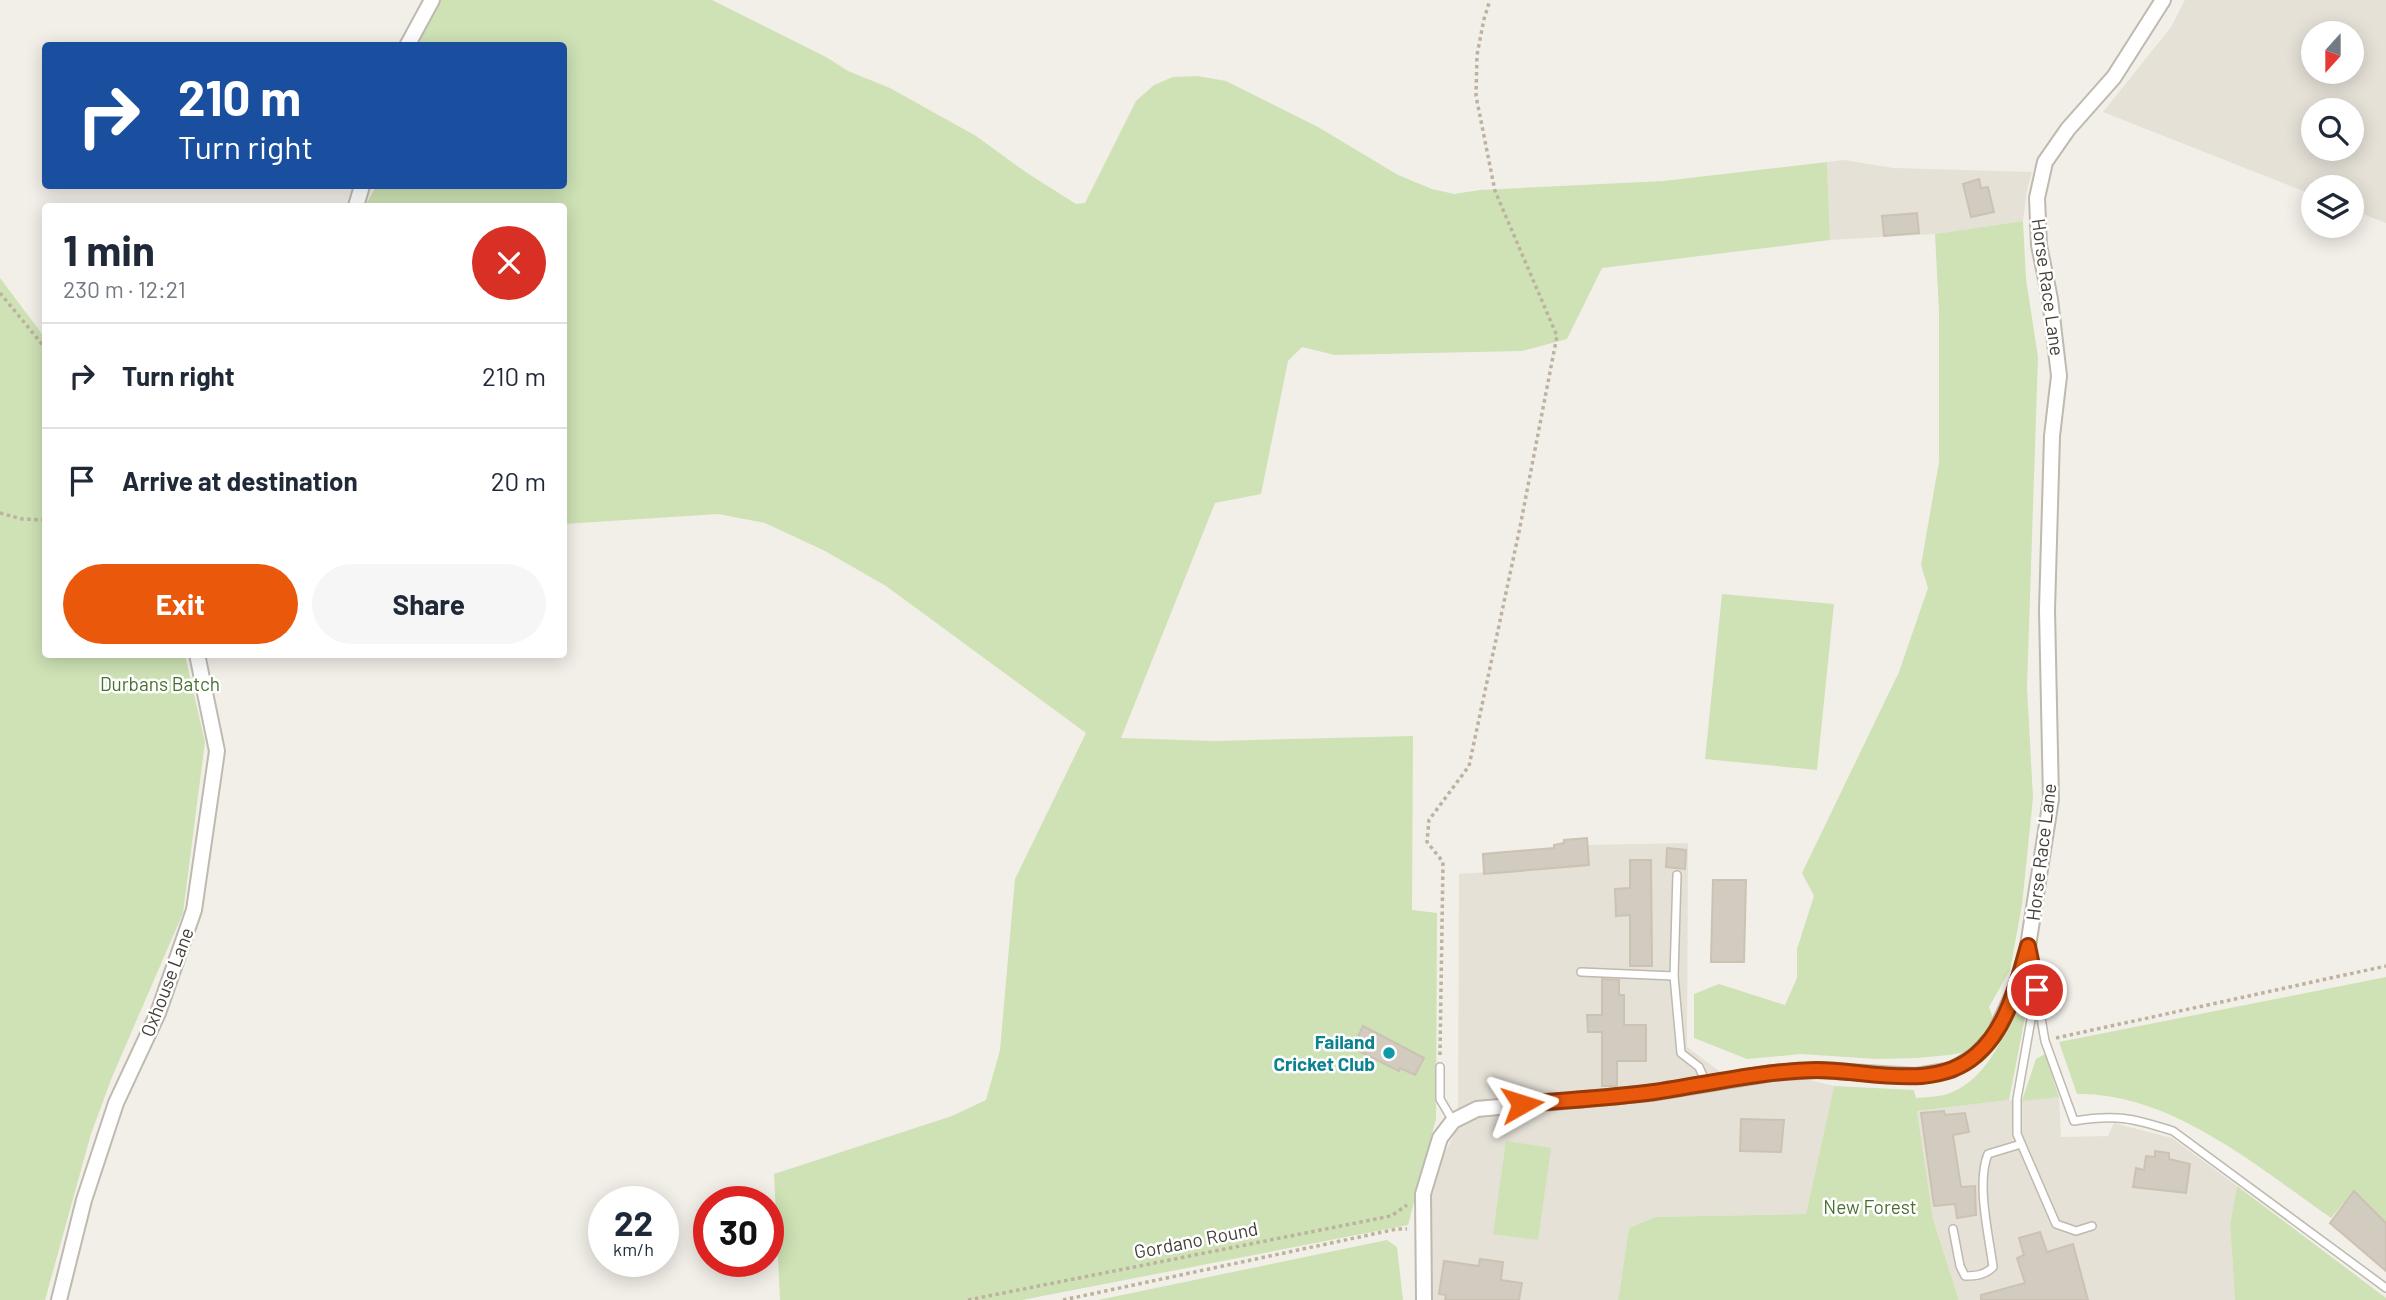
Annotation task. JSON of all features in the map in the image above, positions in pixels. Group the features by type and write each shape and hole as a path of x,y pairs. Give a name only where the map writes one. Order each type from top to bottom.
{"street":[{"path":"409,42 432,0"},
{"name":"Horse Race Lane","path":"1453,1121 1477,1109 1651,1093 1772,1073 1817,1070 1916,1076 1951,1070 1976,1055 1994,1035 2016,988 2028,946 2051,799 2048,572 2053,436 2059,376 2050,299 2039,245 2037,198 2045,162 2068,129 2114,77 2163,0"},
{"name":"Oxhouse Lane","path":"59,1300 84,1200 116,1103 158,1013 194,910 217,751 198,658"},
{"path":"1424,1300 1423,1194 1440,1138 1453,1121"}],"lane":[{"path":"1677,874 1674,976 1681,1053 1699,1068 1706,1084"},
{"path":"2028,946 2045,1041 2074,1121 2105,1115 2141,1120 2172,1130 2386,1288"},
{"path":"1581,972 1674,976"},
{"path":"2037,990 2017,1099 2017,1134 2056,1224 2076,1231 2092,1226"},
{"path":"1440,1067 1440,1099 1453,1121"},
{"path":"1953,1229 1960,1266 1965,1276 1988,1272 1993,1267 1984,1165 1988,1154 2021,1143"}],"path":[{"path":"1440,1067 1444,862 1427,842 1429,820 1469,766 1557,336 1495,191 1478,109 1477,55 1483,19 1490,0"},
{"path":"0,293 42,344"},
{"path":"0,513 22,519 42,520"},
{"path":"2045,1041 2386,966"},
{"name":"Gordano Round","path":"968,1300 1391,1216 1423,1194"},
{"path":"1063,1300 1397,1229 1423,1230"}],"shaded area":[{"path":"2185,0 2386,0 2386,223 2364,215 2364,175 2301,175 2301,190 2103,112 2171,27"},
{"path":"1845,160 1893,168 2032,172 2023,221 1935,234 1830,240 1827,162"},
{"path":"1688,843 1687,1047 1738,1085 1798,1077 1834,1086 1806,1214 1655,1217 1629,1228 1618,1300 1432,1300 1431,1194 1442,1159 1458,1126 1459,874 1588,865 1587,845"},
{"path":"2059,1097 2061,1137 2108,1136 2114,1123 2172,1138 2237,1186 2230,1224 2235,1300 1959,1300 1933,1219 1917,1111"}],"green space":[{"path":"439,0 712,0 826,57 848,71 890,88 976,136 1076,204 1085,203 1136,101 1154,85 1173,77 1197,76 1226,81 1318,127 1398,175 1432,189 1454,194 1480,190 1663,181 1827,162 1830,240 1602,268 1567,339 1522,351 1335,355 1302,347 1288,361 1261,494 1215,503 1121,738 1214,741 1413,736 1412,910 1437,913 1436,1119 1408,1225 1022,1300 780,1300 779,1277 784,1277 784,1186 775,1186 774,1174 952,1116 986,1100 1000,1050 1015,879 1086,733 886,586 825,551 765,523 718,514 567,524 567,203 367,203 374,189 567,189 567,42 417,42"},
{"path":"2023,221 2026,279 2038,357 2027,687 2033,798 2022,905 2010,970 1989,1007 1994,1021 1970,1051 1949,1055 1877,1059 1801,1054 1747,1059 1694,1038 1694,994 1719,984 1785,1005 1797,978 1797,949 1814,896 1802,873 1899,672 1928,588 1921,565 1939,462 1939,312 1935,234"},
{"name":"Durbans Batch","path":"0,278 42,334 42,658 186,658 205,742 183,913 112,1077 91,1134 45,1300 0,1300"},
{"path":"1722,594 1834,604 1817,770 1705,759"},
{"path":"2386,977 2386,1223 2354,1191 2331,1218 2243,1156 2179,1119 2146,1105 2112,1097 2077,1094 2059,1042"},
{"name":"New Forest","path":"2029,997 2009,1100 1917,1111 1933,1219 1959,1300 1618,1300 1629,1228 1655,1217 1806,1214 1834,1086 1914,1090 1916,1098 1944,1095 1959,1089 1983,1069 2001,1041 2022,998"},
{"path":"2045,1054 2059,1097 2022,1101 2036,1059"},
{"path":"1506,1141 1551,1148 1538,1240 1493,1234"},
{"path":"2237,1186 2386,1300 2235,1300 2230,1224"},
{"path":"1387,1240 1397,1247 1403,1300 1098,1300"}],"building":[{"path":"1979,179 1981,188 1988,187 1994,212 1971,217 1963,184"},
{"path":"1917,213 1919,233 1884,236 1882,216"},
{"path":"1587,838 1589,865 1484,874 1483,854 1554,848 1554,845 1564,843 1564,840"},
{"path":"1667,848 1686,850 1685,869 1666,867"},
{"path":"1630,860 1651,860 1652,966 1630,966 1630,915 1616,916 1615,889 1630,888"},
{"path":"1713,880 1746,880 1744,962 1711,962"},
{"path":"1602,979 1619,980 1619,995 1624,995 1624,1025 1646,1025 1646,1061 1617,1061 1617,1086 1602,1086 1602,1032 1588,1032 1587,1015 1602,1015"},
{"name":"Failand Cricket Club","path":"1363,1026 1424,1058 1415,1075 1400,1068 1399,1071 1353,1048"},
{"path":"1944,1111 1945,1115 1965,1113 1969,1132 1953,1135 1961,1187 1975,1186 1976,1215 1957,1218 1955,1204 1934,1206 1921,1113"},
{"path":"1741,1119 1784,1120 1781,1152 1740,1151"},
{"path":"2155,1151 2169,1153 2169,1159 2190,1164 2186,1193 2133,1187 2136,1168 2144,1170 2146,1156 2155,1157"},
{"path":"2354,1191 2386,1223 2386,1271 2330,1223"},
{"path":"2040,1232 2047,1252 2073,1244 2088,1300 1981,1300 1981,1295 2025,1283 2017,1258 2024,1255 2019,1238"},
{"path":"1480,1259 1503,1262 1501,1280 1522,1283 1519,1300 1445,1300 1446,1295 1439,1294 1444,1261 1479,1266"}],"place":[{"name":"Failand Cricket Club","path":"1389,1053"}],"route":[{"path":"1522,1104 1651,1093 1772,1073 1817,1070 1916,1076 1951,1070 1976,1055 1994,1035 2016,988 2028,946 2037,990"}]}
